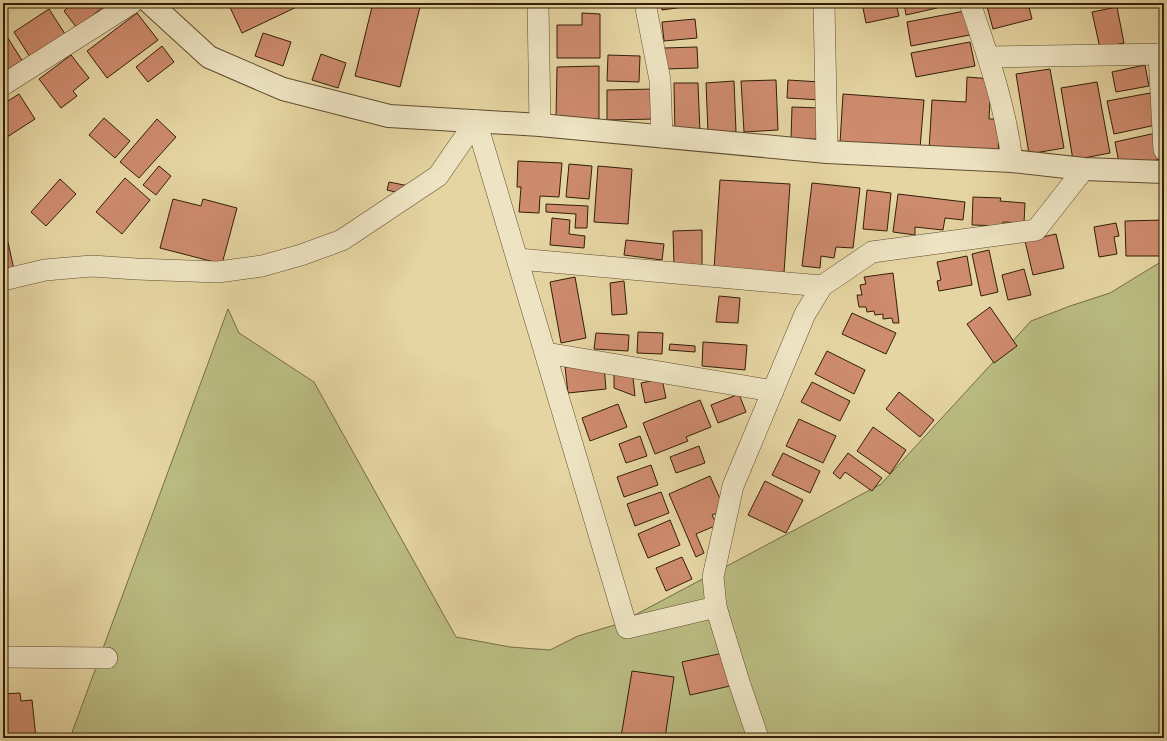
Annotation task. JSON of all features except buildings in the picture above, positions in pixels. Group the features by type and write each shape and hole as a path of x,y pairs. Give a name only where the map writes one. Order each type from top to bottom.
{"street":[{"path":"3,85 132,3"},
{"path":"538,3 540,125"},
{"path":"645,3 660,80 662,137"},
{"path":"824,3 827,152"},
{"path":"970,3 989,56 1010,141 1012,161"},
{"path":"158,6 209,57 283,89 389,116 540,125 827,152 1012,161 1084,169 1164,172"},
{"path":"989,56 1162,54 1164,150"},
{"path":"476,121 627,628 716,607"},
{"path":"3,280 45,270 92,266 218,272 262,266 301,255 342,240 438,176 476,121"},
{"path":"758,738 716,607 714,577 733,486 805,314 822,286 872,252 1036,230 1084,169"},
{"path":"518,259 822,286"},
{"path":"546,353 773,391"},
{"path":"3,657 107,658"}],"green space":[{"path":"1164,260 1164,738 70,738 228,309 239,333 314,382 456,637 510,647 550,650 578,636 618,624 881,484 1031,321 1110,293"}]}
